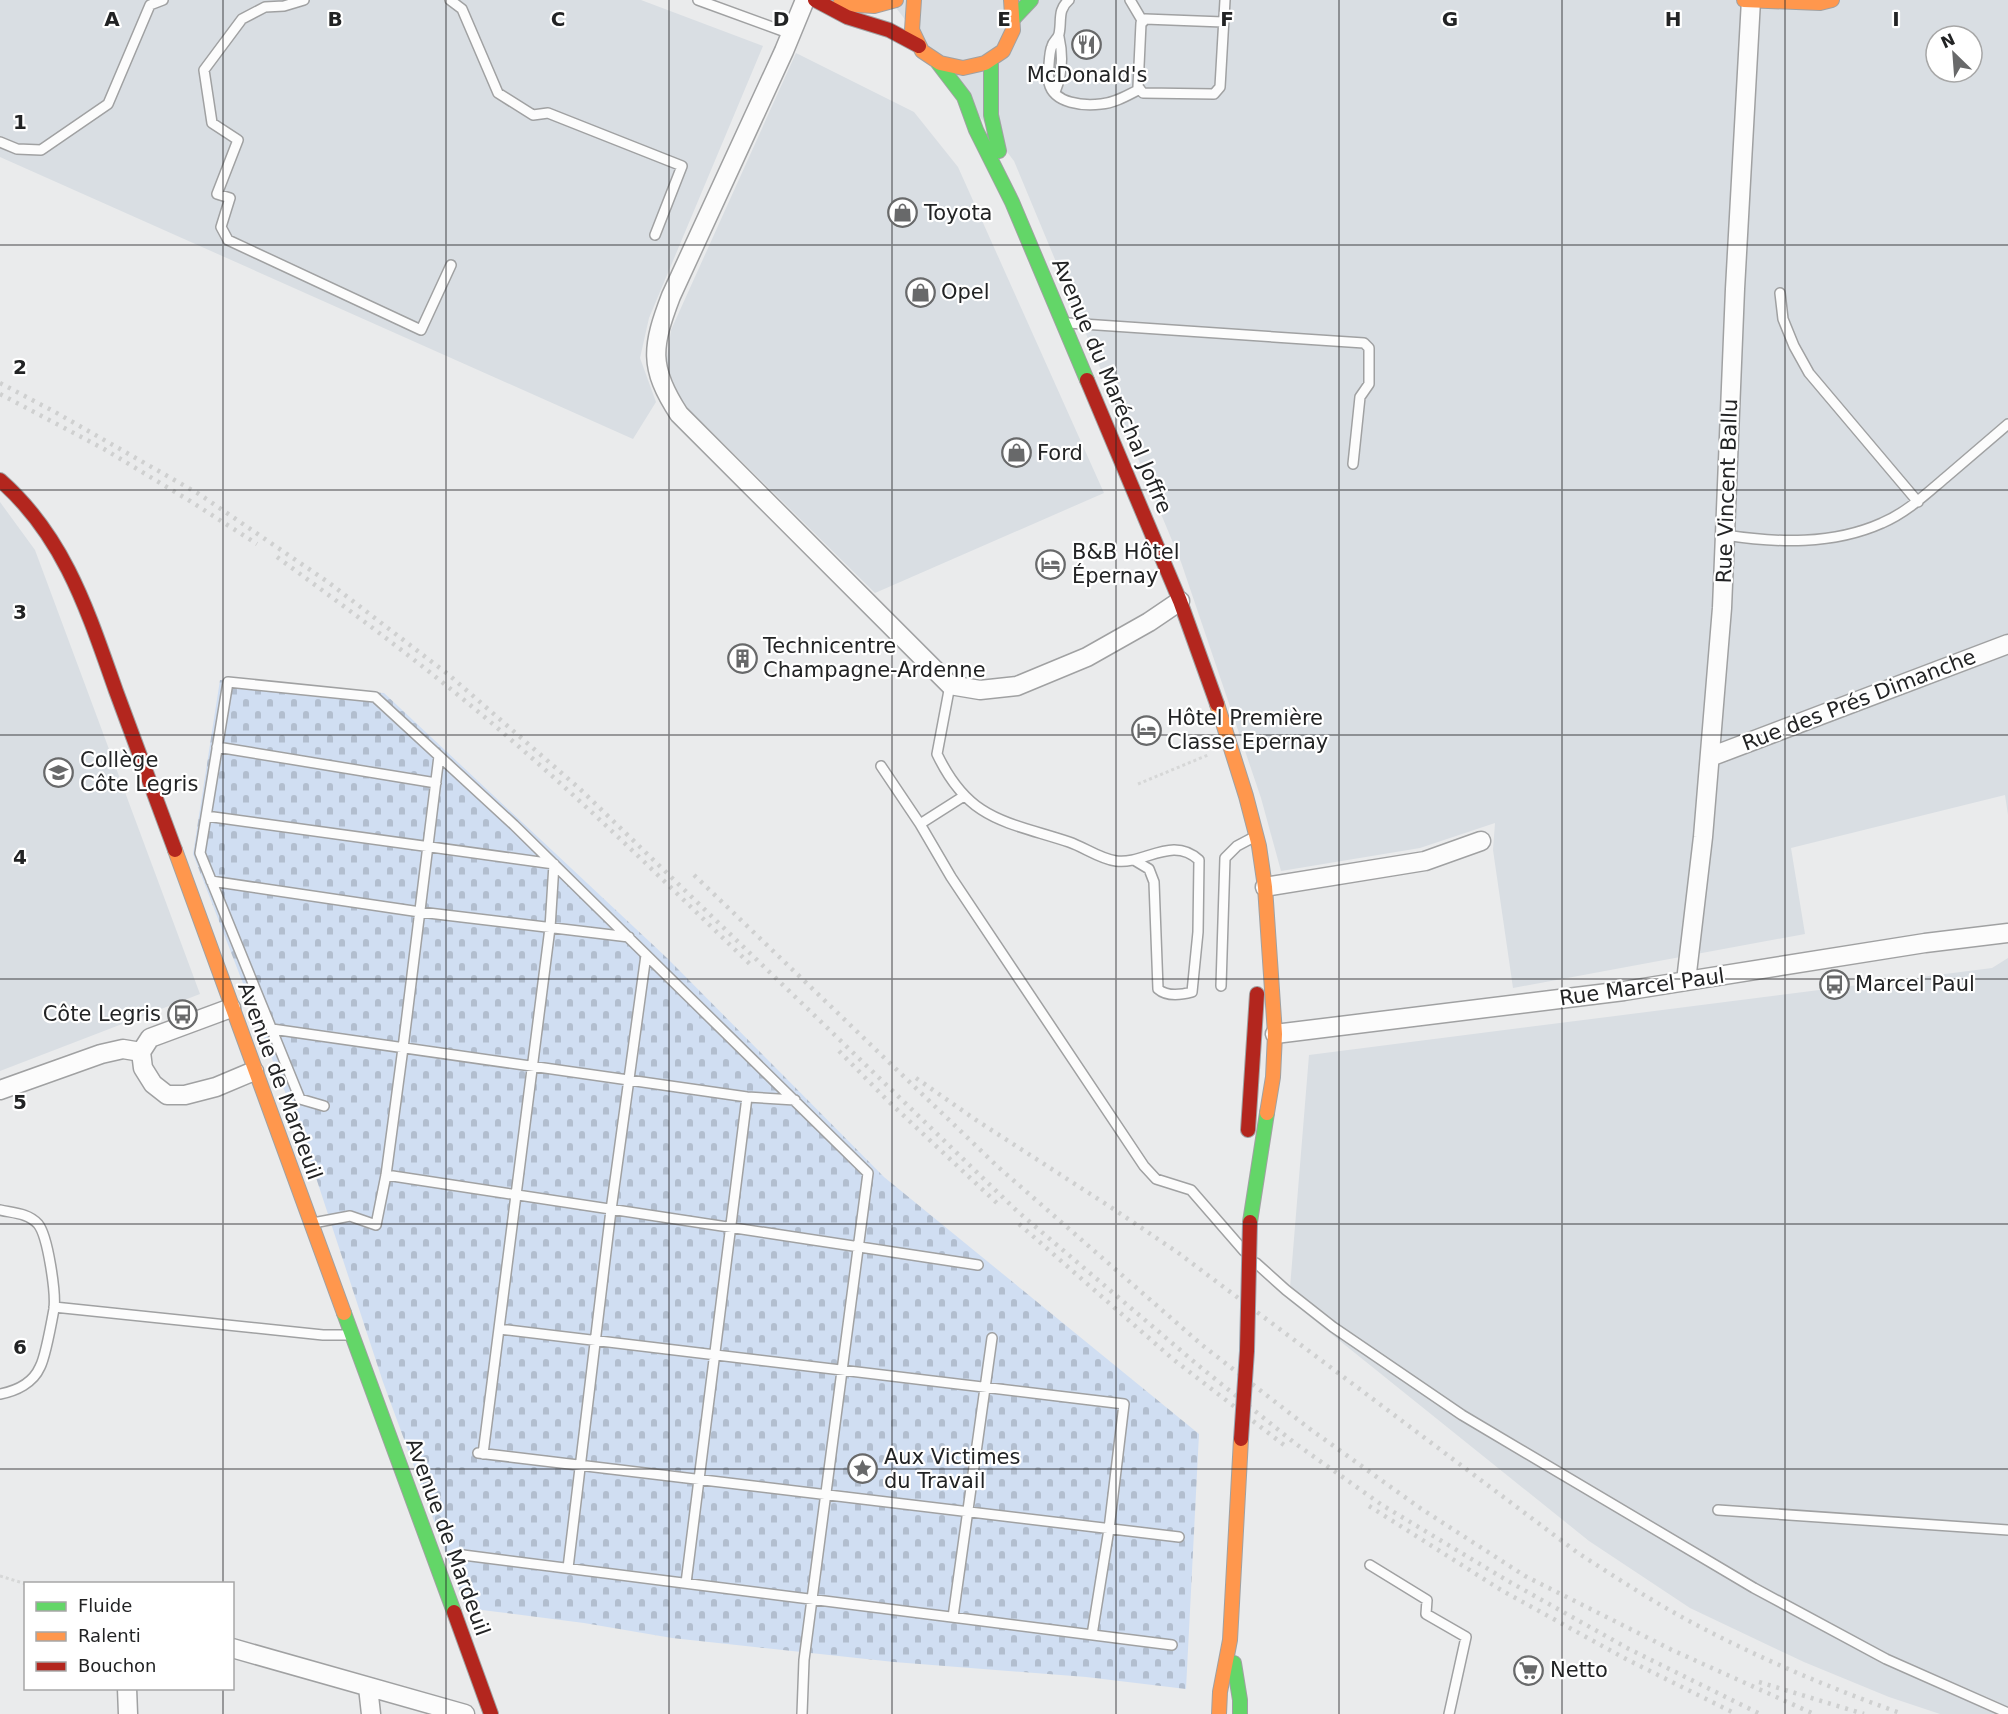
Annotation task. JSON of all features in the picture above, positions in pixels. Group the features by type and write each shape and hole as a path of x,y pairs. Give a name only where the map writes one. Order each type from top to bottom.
{"main road":[{"path":"813,0 874,6 896,0"},
{"name":"Avenue du Maréchal Joffre","path":"813,0 847,17 889,30 919,46 938,63 964,98 985,150 1012,202 1180,601 1216,700 1257,836 1265,888 1273,982 1275,1034 1273,1077 1250,1221"},
{"path":"914,0 910,16 919,46"},
{"path":"938,63 950,68 964,69 978,67 991,60 1003,49 1011,35 1014,18 1011,0"},
{"path":"1014,18 1031,0"},
{"path":"1744,0 1820,3 1832,0"},
{"name":"Avenue du Maréchal Joffre","path":"991,60 991,115 1012,202"},
{"name":"Avenue de Mardeuil","path":"0,480 23,501 41,523 56,545 80,596 490,1714"},
{"name":"Avenue du Maréchal Joffre","path":"1250,1221 1248,1126 1258,975 1268,933"},
{"path":"1219,1714 1230,1640 1247,1351 1250,1221"},
{"path":"1230,1640 1240,1700 1240,1714"}],"street":[{"path":"813,0 791,34 671,296 658,331 656,357 659,377 667,396 679,414 950,685 980,690 1017,686 1087,657 1149,622 1180,601"},
{"name":"Rue Vincent Ballu","path":"1686,981 1703,837 1722,608 1735,289 1751,0"},
{"name":"Rue des Prés Dimanche","path":"1710,757 2008,644"},
{"path":"1265,888 1425,861 1481,841"},
{"name":"Rue Marcel Paul","path":"1275,1034 1464,1012 1686,981 1925,943 2008,933"},
{"path":"231,1008 150,1038 141,1052 143,1068 153,1084 167,1095 185,1095 216,1087 254,1071"},
{"path":"0,1089 101,1054 123,1049 141,1052"},
{"path":"234,1649 465,1714"},
{"path":"368,1687 371,1714"},
{"path":"127,1690 128,1714"}],"lane":[{"path":"0,142 17,149 41,150 108,104 150,5 163,0"},
{"path":"304,0 284,6 265,7 242,19 204,70 212,123 238,140 217,194 230,198 221,227 224,233 228,240 422,330 451,265"},
{"path":"450,0 462,9 498,93 533,115 548,113 682,166 655,235"},
{"path":"698,0 791,34"},
{"path":"1069,0 1061,8 1060,81 1054,93 1059,98 1071,102 1102,104 1140,89"},
{"path":"1130,0 1143,21 1138,87 1143,93 1214,94 1220,87 1225,0"},
{"path":"1143,21 1145,19 1223,22"},
{"path":"1780,293 1783,319 1809,373 1917,502"},
{"path":"1063,323 1364,343 1369,348 1369,384 1360,397 1353,464"},
{"path":"1725,534 1791,541 1827,539 1884,523 1917,502 2008,424"},
{"path":"324,1106 300,1099 200,853 228,682 375,697 554,864 868,1173 804,1660 802,1714"},
{"path":"950,685 937,754 964,796 978,808 1001,821 1071,842 1115,861 1134,860 1154,852 1182,850 1199,860 1198,932 1192,992 1163,994 1158,990 1154,882 1149,869 1134,860"},
{"path":"217,747 436,783"},
{"path":"310,1223 350,1216 376,1225 386,1175 439,756"},
{"path":"881,766 1043,1017 1150,1174 1166,1183 1178,1184 1191,1190 1234,1240 1286,1290 1333,1327 1462,1415 1663,1535 1754,1588 1886,1659 2008,1713"},
{"path":"920,824 964,796"},
{"path":"206,816 554,864"},
{"path":"1221,986 1225,858 1237,846 1257,836"},
{"path":"554,864 550,928 499,1329 480,1453 1179,1537"},
{"path":"211,880 420,912 629,937"},
{"path":"568,1568 611,1210 646,955"},
{"path":"272,1029 747,1097 795,1101"},
{"path":"686,1583 747,1097"},
{"path":"386,1175 978,1265"},
{"path":"0,1210 25,1215 38,1225 48,1250 54,1307 40,1367 30,1380 18,1389 0,1394"},
{"path":"54,1307 323,1335 351,1335"},
{"path":"499,1329 1124,1404 1109,1529 1092,1635"},
{"path":"953,1617 992,1338"},
{"path":"1718,1510 2008,1530"},
{"path":"463,1555 1172,1645"},
{"path":"1370,1565 1427,1600 1426,1614 1466,1637 1449,1714"}],"path":[{"path":"1138,784 1229,746"},
{"path":"0,1576 24,1583"}],"shaded area":[{"path":"0,0 641,0 763,46 649,318 640,358 656,402 633,439 0,157"},
{"path":"890,0 2008,0 2008,815 2005,795 1791,848 1805,934 1513,988 1493,850 1495,823 1420,848 1281,871 1261,798 1181,562 1014,161"},
{"path":"796,53 914,112 958,167 1104,493 875,593 679,402 666,366 671,330"},
{"name":"Collège Côte Legris","path":"0,502 35,550 200,994 0,1071"},
{"path":"2008,958 2008,1714 1940,1714 1889,1697 1804,1662 1690,1608 1589,1541 1289,1300 1309,1055 1992,968"}],"green space":[{"path":"220,680 384,693 667,958 884,1177 1199,1434 1186,1689 1086,1677 894,1662 672,1638 584,1623 466,1608 383,1382 304,1141 193,854"}],"railway":[{"path":"0,383 199,494 328,582 449,675 580,789 1017,1211 1199,1366 1296,1444 1382,1505 1508,1581 1629,1649 1760,1714"},
{"path":"0,394 104,449 257,544"},
{"path":"277,557 399,648 488,720 548,772 753,967"},
{"path":"694,875 997,1166 1202,1345 1310,1429 1420,1508 1525,1576 1672,1650 1814,1714"},
{"path":"839,1051 888,1101 999,1205"},
{"path":"916,1078 1177,1252 1578,1553 1664,1607 1721,1638 1811,1679 1903,1714"},
{"path":"1019,1224 1174,1360 1284,1445"},
{"path":"1369,1506 1501,1590 1624,1658 1736,1714"},
{"path":"1759,1682 1864,1714"}],"traffic: fast":[{"path":"1014,18 1031,0"},
{"path":"991,60 991,115 999,151"},
{"path":"938,63 964,97 976,130 1012,202 1087,380"},
{"path":"1250,1222 1267,1113"},
{"path":"344,1313 454,1612"},
{"path":"1234,1663 1240,1714"}],"traffic: slow":[{"path":"840,4 874,6 896,0"},
{"path":"914,0 912,30 922,51 940,63 963,68 985,63 1003,51 1013,30 1011,0"},
{"path":"1744,0 1820,3 1832,0"},
{"path":"1217,704 1246,796 1259,846 1265,887 1275,1034 1273,1077 1267,1113"},
{"path":"175,850 344,1313"},
{"path":"1219,1714 1220,1692 1230,1640 1241,1439"}],"traffic: jam":[{"path":"815,0 847,17 889,30 919,46"},
{"path":"1087,380 1180,601 1217,704"},
{"path":"0,480 42,526 72,577 175,850"},
{"path":"1248,1130 1257,994"},
{"path":"1241,1439 1247,1351 1250,1222"},
{"path":"454,1612 491,1714"}],"place":[{"name":"McDonald's","path":"1087,44"},
{"name":"Toyota","path":"903,213"},
{"name":"Opel","path":"920,292"},
{"name":"Ford","path":"1016,453"},
{"name":"B&B Hôtel Épernay","path":"1051,564"},
{"name":"Technicentre Champagne-Ardenne","path":"742,658"},
{"name":"Hôtel Première Classe Epernay","path":"1146,730"},
{"name":"Collège Côte Legris","path":"59,772"},
{"name":"Marcel Paul","path":"1834,984"},
{"name":"Côte Legris","path":"182,1014"},
{"name":"Aux Victimes du Travail","path":"863,1469"},
{"name":"Netto","path":"1529,1670"}]}
